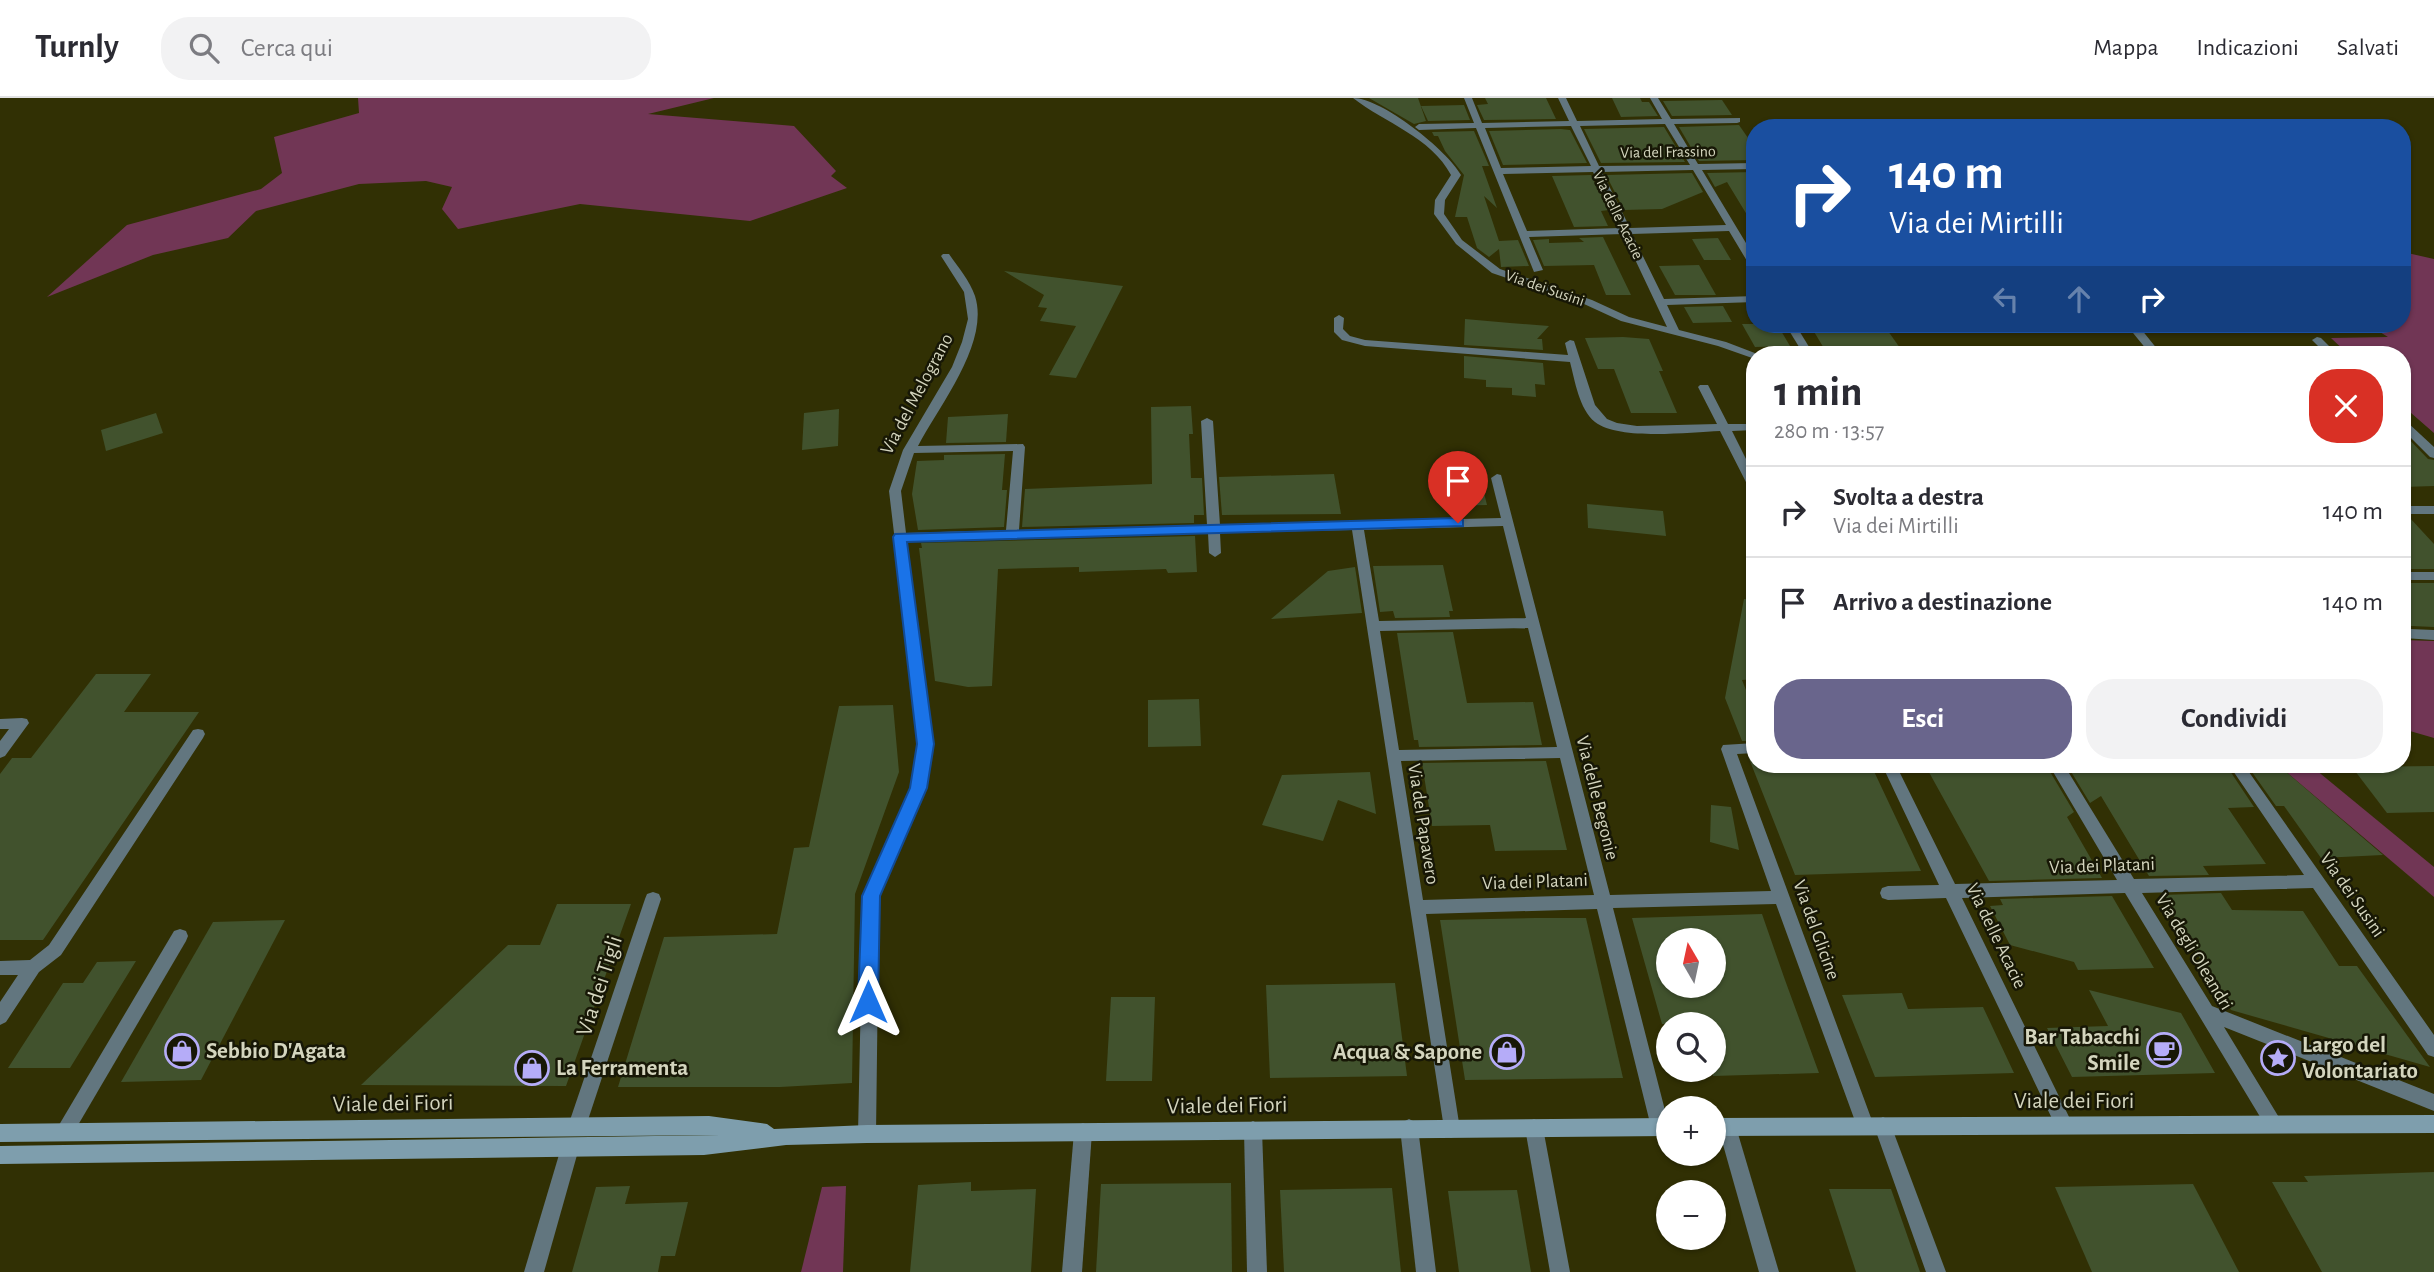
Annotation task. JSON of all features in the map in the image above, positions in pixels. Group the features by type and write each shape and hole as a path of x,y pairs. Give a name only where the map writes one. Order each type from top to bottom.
{"street":[{"name":"Via dei Susini","path":"1356,98 1408,130 1455,171 1455,176 1440,200 1439,214 1459,243 1496,271 1588,302 1625,319 1746,353"},
{"path":"1468,98 1538,270"},
{"name":"Via delle Acacie","path":"1562,98 1675,332"},
{"path":"1654,98 1746,251"},
{"path":"1419,127 1737,120"},
{"name":"Via del Frassino","path":"1498,171 1746,166"},
{"path":"1523,233 1733,229"},
{"name":"Via del Melograno","path":"867,1134 871,896 918,788 926,744 895,491 901,464 964,351 974,325 971,297 946,256"},
{"path":"1660,302 1746,299"},
{"path":"1339,318 1338,330 1346,338 1365,343 1575,359"},
{"path":"2317,340 2323,346"},
{"path":"1570,343 1591,411 1600,419 1619,427 1636,429 1746,427"},
{"path":"1704,387 1746,469"},
{"path":"1208,421 1215,553"},
{"path":"2411,432 2434,454"},
{"path":"909,450 1019,447 1012,534"},
{"name":"Via delle Begonie","path":"1497,478 1603,901 1656,1097"},
{"path":"2411,510 2434,510"},
{"path":"900,537 1508,522"},
{"name":"Via del Papavero","path":"1357,525 1451,1129"},
{"path":"2411,576 2434,576"},
{"path":"1373,626 1533,622"},
{"path":"2411,633 2434,635"},
{"path":"0,724 22,723 0,752"},
{"path":"0,1017 33,967 55,950 198,734"},
{"name":"Via del Glicine","path":"1746,748 1728,749 1782,897 1936,1272"},
{"path":"1393,756 1566,752"},
{"name":"Via delle Acacie","path":"1893,773 2064,1125"},
{"name":"Via degli Oleandri","path":"2061,773 2274,1124"},
{"name":"Via dei Susini","path":"2242,773 2434,1049"},
{"name":"Via dei Platani","path":"1888,893 2317,881"},
{"name":"Via dei Platani","path":"1416,907 1782,897"},
{"name":"Via dei Tigli","path":"577,1126 653,899"},
{"path":"65,1131 180,936"},
{"path":"0,968 33,967"},
{"path":"2205,1011 2434,1103"},
{"name":"Viale dei Fiori","path":"1726,1127 2434,1124"},
{"name":"Viale dei Fiori","path":"0,1133 709,1125 786,1136"},
{"name":"Viale dei Fiori","path":"0,1155 704,1146 786,1136 867,1134 1656,1127"},
{"path":"1409,1128 1426,1272"},
{"path":"1534,1128 1560,1272"},
{"path":"1253,1130 1257,1272"},
{"path":"1072,1272 1083,1132"},
{"path":"1726,1145 1769,1272"},
{"path":"534,1272 570,1148"}],"shaded area":[{"path":"358,98 714,98 648,114 794,126 836,171 831,176 847,188 750,221 580,204 458,229 442,209 452,187 426,181 359,184 256,211 228,238 153,255 47,297 127,225 261,189 282,173 274,137 359,113"},
{"path":"2411,254 2434,259 2434,433 2411,413 2411,346 2339,346 2331,338 2388,337 2382,333 2411,333"},
{"path":"2411,640 2434,641 2434,738 2411,731"},
{"path":"2287,773 2320,773 2434,867 2434,897"},
{"path":"846,1186 843,1272 801,1272 822,1187"}],"building":[{"path":"1369,98 1418,98 1426,121 1414,124"},
{"path":"1485,98 1546,98 1556,119 1484,120 1477,105 1488,104"},
{"path":"1612,98 1640,98 1642,102 1649,102 1658,116 1621,117"},
{"path":"1722,100 1732,115 1672,116 1663,101"},
{"path":"1464,105 1470,120 1428,121 1421,106"},
{"path":"1739,125 1746,135 1746,160 1699,161 1679,127"},
{"path":"1664,127 1685,162 1601,163 1584,129"},
{"path":"1570,130 1587,163 1503,165 1489,131"},
{"path":"1474,131 1489,166 1482,166 1497,208 1484,196 1499,241 1518,240 1529,266 1501,267 1499,249 1489,257 1477,248 1467,217 1455,217 1464,175 1445,151 1438,136 1434,136 1432,132"},
{"path":"1746,172 1746,213 1727,182 1715,187 1707,173"},
{"path":"1692,173 1703,192 1662,209 1624,210 1606,175"},
{"path":"1591,175 1609,210 1601,211 1608,226 1574,227 1552,176"},
{"path":"1603,237 1631,295 1606,295 1594,265 1544,266 1533,240 1549,239 1549,243 1584,242 1579,238"},
{"path":"1718,238 1731,260 1704,260 1692,239"},
{"path":"1699,265 1716,295 1675,295 1659,266"},
{"path":"1004,271 1123,286 1076,378 1049,375 1076,326 1040,321 1047,308 1038,307 1044,295"},
{"path":"1723,306 1732,322 1693,323 1684,307"},
{"path":"1465,319 1549,326 1537,339 1542,339 1543,350 1464,345"},
{"path":"1747,333 1782,333 1790,346 1754,346"},
{"path":"1815,333 1889,333 1899,346 1823,346"},
{"path":"1585,338 1649,339 1677,413 1631,413 1614,369 1598,369"},
{"path":"1464,356 1543,363 1545,385 1535,384 1536,397 1512,395 1512,388 1486,387 1486,380 1464,378"},
{"path":"1191,406 1191,478 1202,478 1204,515 1194,515 1194,523 1022,527 1025,489 1152,484 1151,407"},
{"path":"839,409 838,446 802,450 804,413"},
{"path":"156,413 163,433 106,451 101,430"},
{"path":"1008,414 1006,442 946,443 948,417"},
{"path":"2411,441 2428,459 2434,460 2434,486 2411,487"},
{"path":"1005,454 1002,490 1007,490 1004,527 918,530 912,494 917,461 944,460 944,455"},
{"path":"1437,473 1479,473 1487,505 1443,506"},
{"path":"1334,474 1341,514 1222,515 1219,477"},
{"path":"1587,504 1663,511 1666,536 1588,528"},
{"path":"2411,519 2434,544 2434,569 2411,569"},
{"path":"1195,536 1197,572 1168,573 1166,569 1079,572 1079,567 998,569 992,686 968,687 935,681 919,548 922,548 921,543"},
{"path":"1443,565 1453,611 1449,611 1450,617 1395,618 1393,611 1380,612 1373,566"},
{"path":"1355,567 1362,613 1271,619 1328,571"},
{"path":"2411,583 2434,583 2434,627 2411,626"},
{"path":"1746,599 1746,680 1742,680 1746,690 1746,741 1742,741 1725,698"},
{"path":"1453,632 1467,703 1533,702 1542,745 1419,747 1418,740 1414,740 1397,633"},
{"path":"96,674 151,674 124,712 199,712 43,940 0,940 0,774 12,758 31,758"},
{"path":"1199,699 1201,746 1148,747 1148,700"},
{"path":"893,705 899,772 855,894 852,1083 780,1087 618,1087 664,937 777,934 794,848 809,847 839,706"},
{"path":"1546,761 1567,850 1495,851 1490,825 1432,826 1422,763"},
{"path":"2411,766 2434,766 2434,812 2387,813 2357,773 2411,773"},
{"path":"1370,772 1376,814 1338,800 1323,841 1262,825 1282,775"},
{"path":"1755,773 1875,773 1921,871 1795,875"},
{"path":"1929,773 2051,773 2074,812 2067,817 2102,878 1989,881"},
{"path":"2072,773 2231,773 2254,807 2228,808 2266,864 2203,866 2209,875 2149,876 2101,796 2090,803"},
{"path":"2253,773 2287,773 2383,855 2321,858 2284,806 2276,806"},
{"path":"1711,805 1731,807 1739,850 1710,842"},
{"path":"2221,893 2232,910 2303,911 2339,966 2357,966 2430,1067 2231,1010 2161,895"},
{"path":"2112,896 2154,968 2078,970 2074,962 2010,945 1990,906 2003,905 2000,899"},
{"path":"557,904 631,904 566,1086 361,1085 508,945 540,945"},
{"path":"1762,914 1819,1073 1726,1076 1726,1012 1659,1012 1632,918"},
{"path":"1586,918 1623,1078 1465,1080 1440,920"},
{"path":"285,920 201,1080 121,1082 213,922"},
{"path":"136,961 70,1068 8,1068 63,983 83,983 97,962"},
{"path":"1395,983 1407,1076 1270,1078 1266,985"},
{"path":"2089,990 2181,1013 2215,1073 2072,1077 2047,1028 2108,1026"},
{"path":"1902,993 1908,1009 1983,1007 2014,1073 1875,1077 1842,995"},
{"path":"1111,997 1155,997 1152,1081 1106,1081"},
{"path":"2434,1172 2434,1272 2322,1272 2272,1182 2308,1182 2304,1176"},
{"path":"971,1182 971,1191 1036,1189 1031,1272 910,1272 918,1185"},
{"path":"1231,1183 1232,1272 1096,1272 1101,1184"},
{"path":"2193,1184 2239,1272 2092,1272 2055,1187"},
{"path":"630,1186 625,1204 688,1202 675,1256 661,1256 658,1272 572,1272 596,1187"},
{"path":"1392,1188 1401,1272 1284,1272 1280,1190"},
{"path":"1829,1189 1891,1189 1920,1272 1856,1272"},
{"path":"1517,1190 1531,1272 1459,1272 1448,1191"}],"place":[{"name":"Bar Tabacchi Smile","path":"2164,1050"},
{"name":"Sebbio D'Agata","path":"182,1051"},
{"name":"Acqua & Sapone","path":"1507,1052"},
{"name":"Largo del Volontariato","path":"2278,1058"},
{"name":"La Ferramenta","path":"532,1068"}],"route":[{"path":"868,1002 871,896 918,788 926,744 900,537 1458,523"}]}
